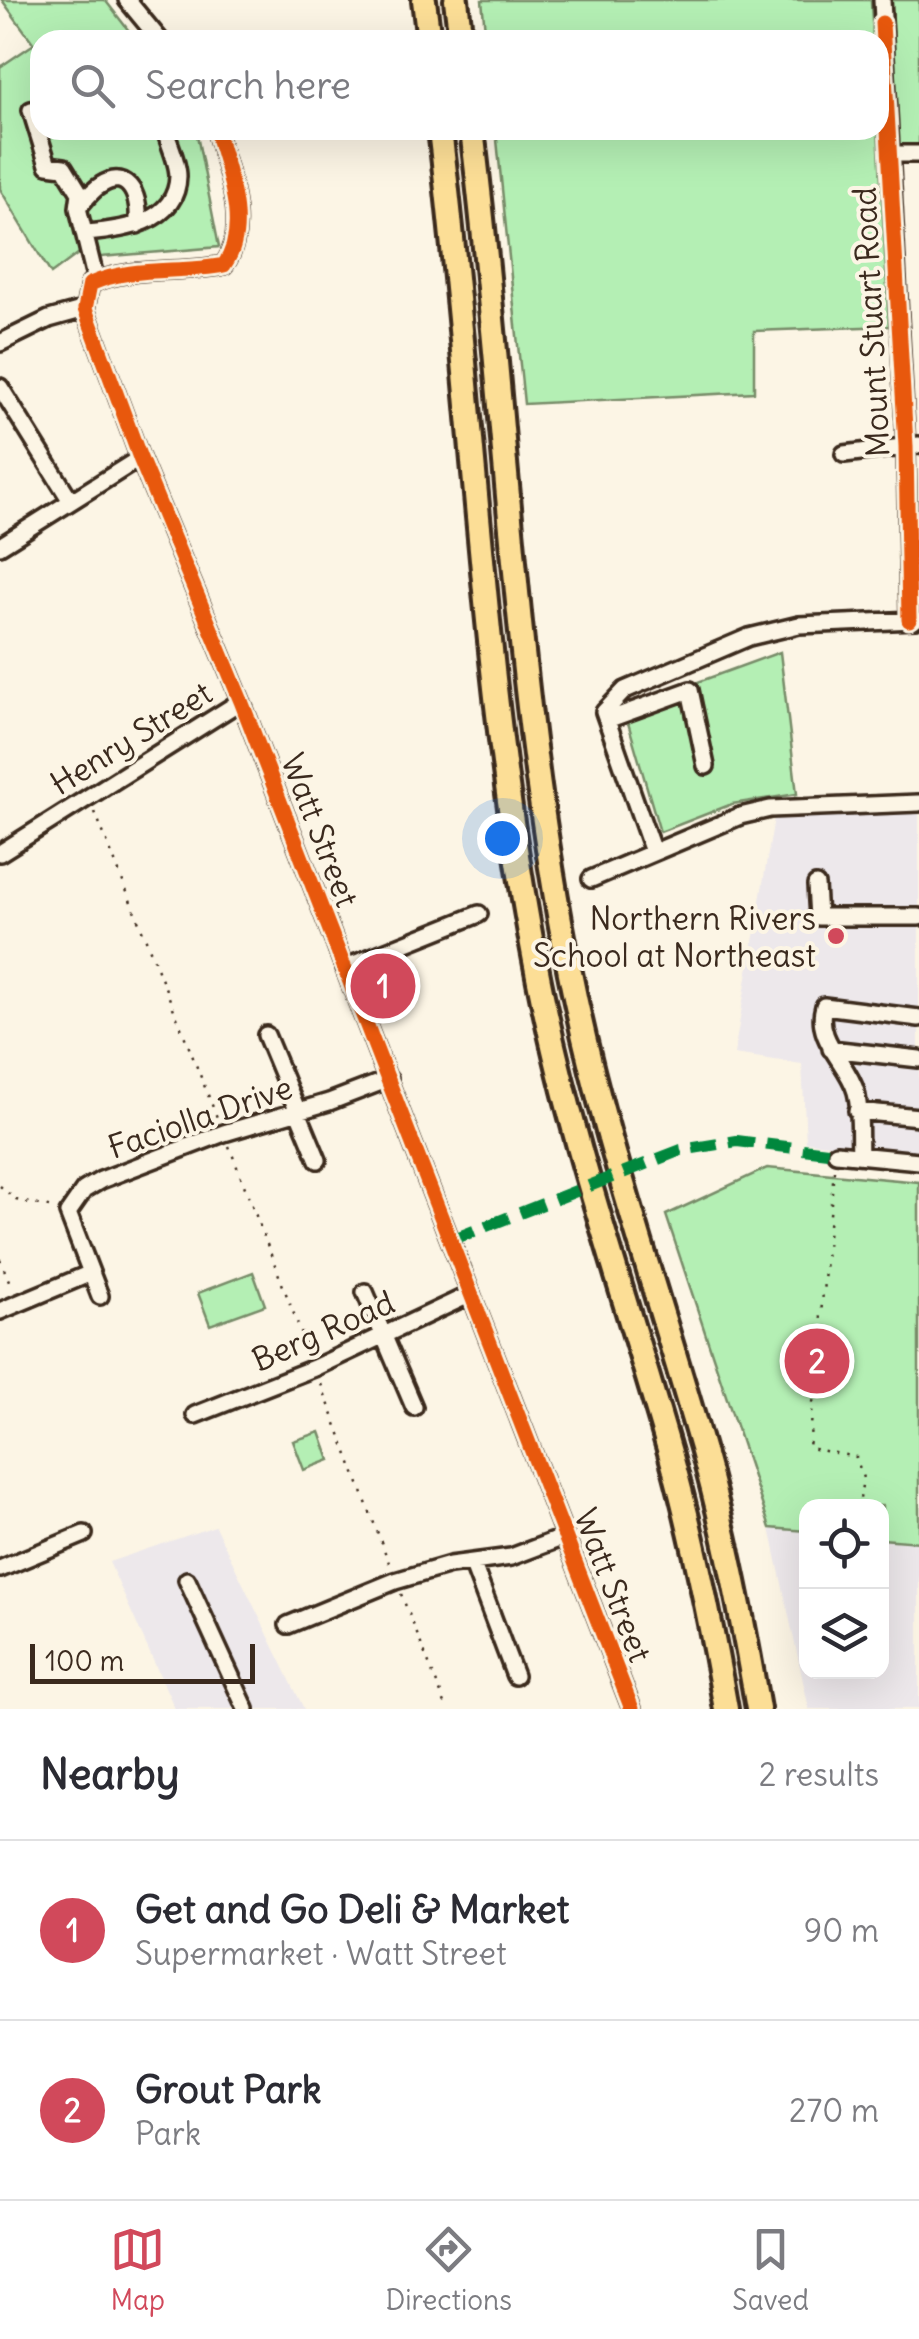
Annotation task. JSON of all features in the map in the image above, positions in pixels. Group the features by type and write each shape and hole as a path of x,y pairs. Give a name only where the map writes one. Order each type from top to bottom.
{"highway":[{"path":"424,0 428,30"},
{"path":"456,0 460,30"},
{"path":"441,140 461,306 504,768 519,876 564,1090 672,1460 706,1600 726,1709"},
{"path":"473,140 535,765 550,871 594,1083 716,1505 758,1709"}],"street":[{"path":"128,0 152,30"},
{"name":"Mount Stuart Road","path":"882,0 882,30"},
{"name":"Mount Stuart Road","path":"889,138 912,446 914,620"},
{"path":"40,140 48,165 70,172 80,192 78,208 96,282"},
{"path":"86,233 127,229 160,214 175,190 178,174 168,140"},
{"path":"0,344 49,319 85,309 90,284 115,273 224,265 234,252 236,222 219,140"},
{"path":"890,154 919,154"},
{"path":"78,208 104,182 119,180 132,186 139,197 138,224"},
{"name":"Watt Street","path":"85,309 632,1709"},
{"path":"0,386 70,501"},
{"path":"844,454 912,446"},
{"path":"0,546 140,458"},
{"path":"653,852 604,712 625,690 749,637 799,625 914,620"},
{"path":"608,720 690,690 706,766"},
{"name":"Henry Street","path":"0,854 241,702"},
{"path":"591,879 740,816 770,809 919,803"},
{"path":"816,886 818,918 919,917"},
{"path":"344,968 478,914"},
{"path":"860,1155 856,1091 832,1049 821,1018 824,1006 919,1018"},
{"path":"266,1035 318,1160"},
{"path":"832,1049 919,1059"},
{"name":"Faciolla Drive","path":"68,1213 84,1190 101,1180 224,1133 389,1079"},
{"path":"858,1111 919,1117"},
{"path":"836,1153 919,1161"},
{"path":"68,1213 100,1296"},
{"path":"0,1311 91,1273"},
{"path":"365,1292 414,1407"},
{"name":"Berg Road","path":"195,1415 314,1368 471,1294"},
{"path":"0,1569 84,1534"},
{"path":"288,1626 396,1581 450,1564 511,1557 564,1537"},
{"path":"472,1562 515,1676"},
{"path":"187,1580 246,1709"}],"path":[{"path":"88,796 224,1133 447,1709"},
{"path":"836,1153 809,1448 856,1457 862,1478 859,1499"},
{"path":"0,1186 16,1200 68,1213"},
{"path":"0,1259 18,1303"}],"shaded area":[{"name":"Northern Rivers School at Northeast","path":"919,813 919,1152 806,1142 802,1064 734,1054 774,818"},
{"path":"215,1526 304,1709 175,1709 109,1562"},
{"path":"770,1528 799,1530 799,1663"},
{"path":"889,1540 919,1542 919,1709 809,1709 803,1679 889,1679"}],"green space":[{"path":"2,0 105,0 128,30 30,30 30,38"},
{"path":"482,0 919,0 919,147 896,147 892,3 871,2 872,30 485,30"},
{"path":"30,47 30,140 198,140 219,247 101,257 82,251 51,274 0,189 0,67"},
{"path":"497,140 879,140 889,326 754,331 754,392 524,404"},
{"path":"780,652 797,794 732,804 660,832 624,709"},
{"path":"767,1168 919,1182 919,1542 889,1540 889,1499 799,1499 799,1530 770,1528 666,1215"},
{"path":"253,1272 265,1305 210,1325 198,1293"},
{"path":"320,1432 330,1460 304,1470 293,1441"}],"marked path":[{"path":"451,1240 681,1150 737,1141 836,1153"}],"cycle path":[{"path":"882,23 882,30"},
{"path":"219,140 236,217 236,234 224,265 106,278 90,284 85,309 632,1709"},
{"path":"889,140 906,446 909,620"}],"place":[{"name":"Northern Rivers School at Northeast","path":"836,936"},
{"name":"Get and Go Deli & Market","path":"383,986"},
{"name":"Grout Park","path":"817,1361"}]}
